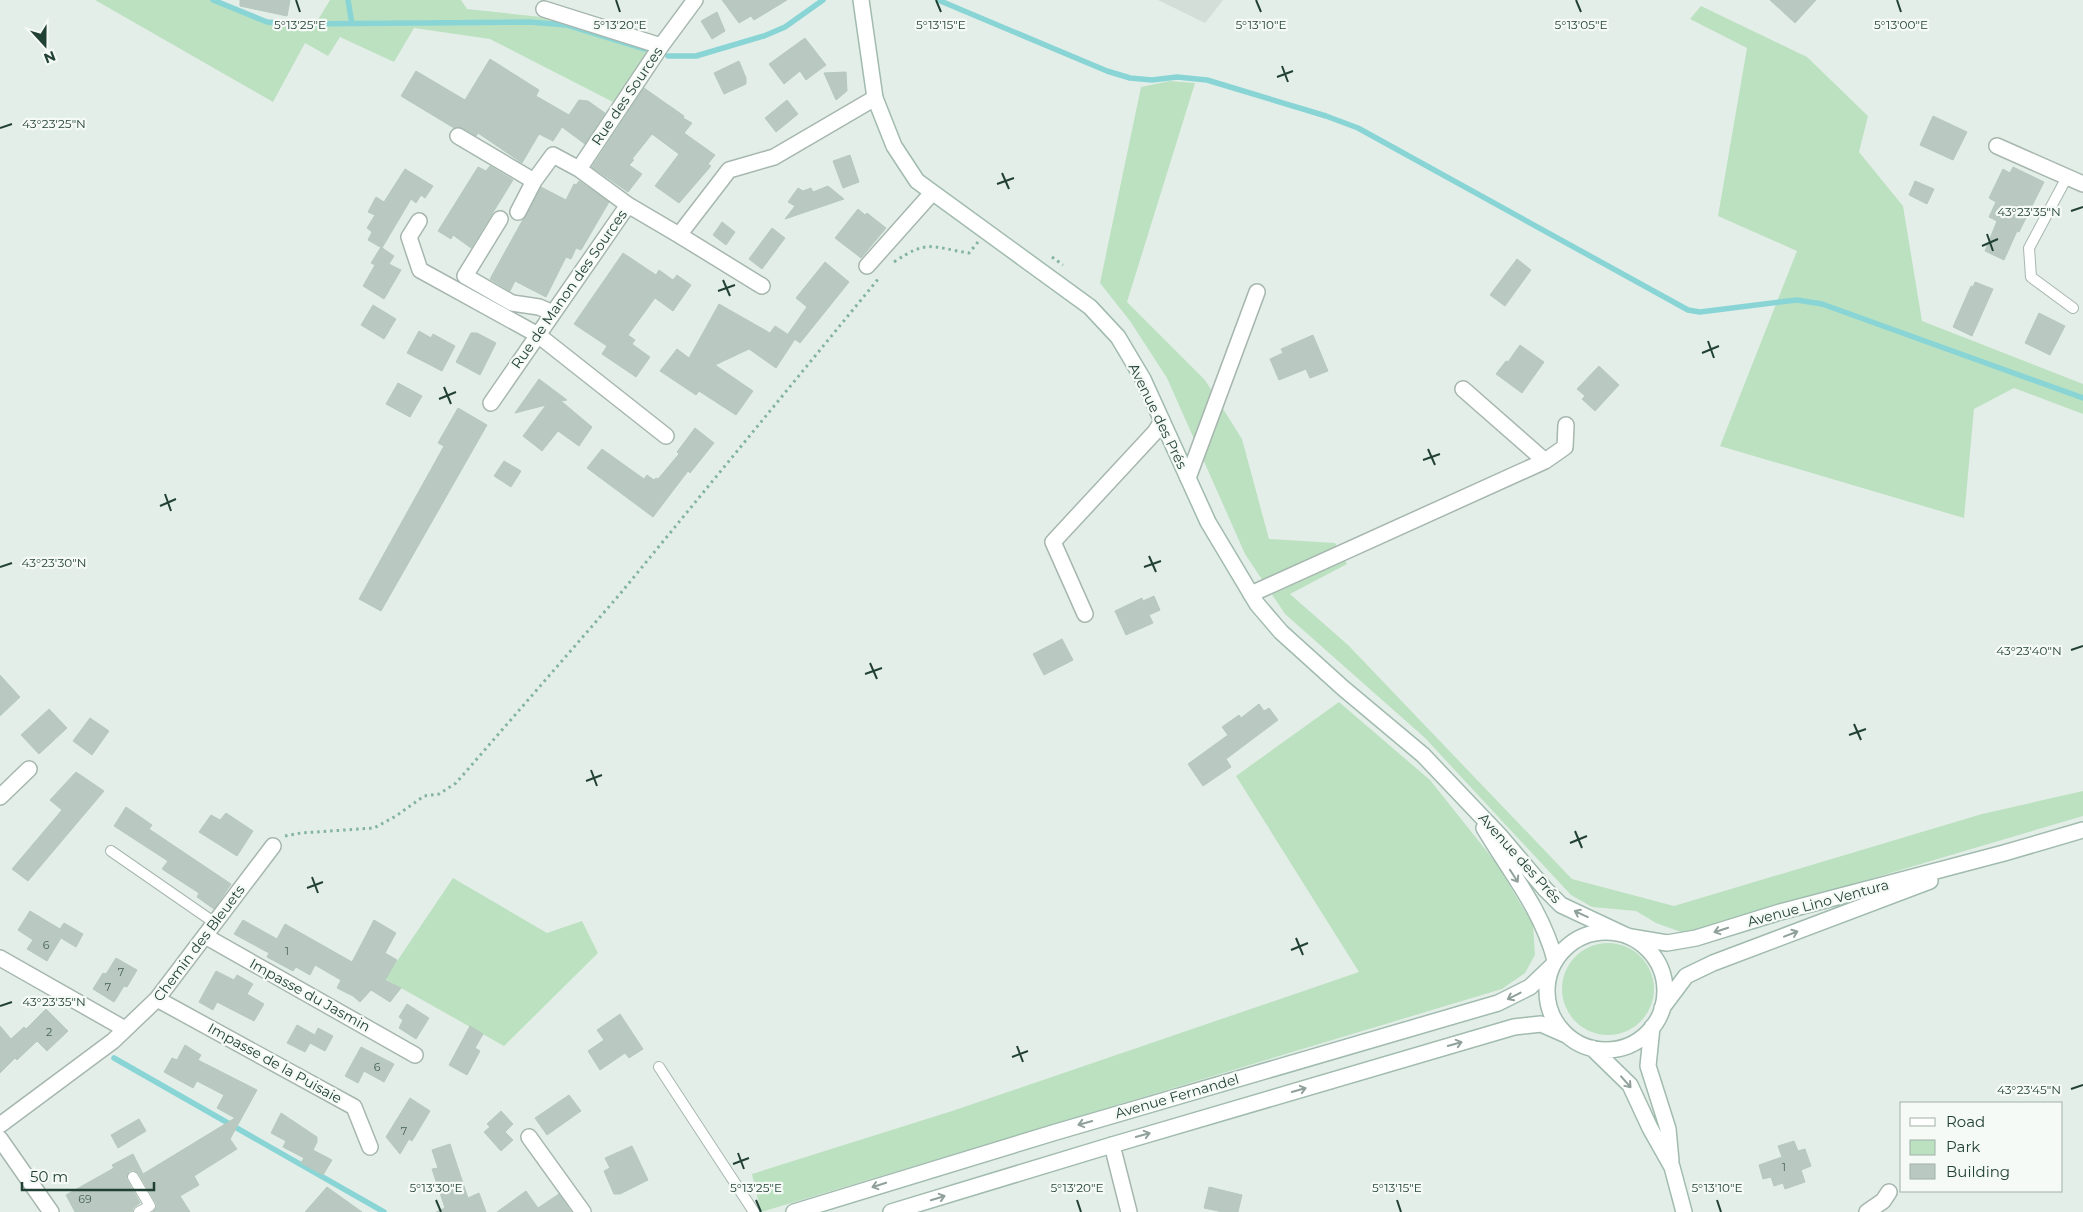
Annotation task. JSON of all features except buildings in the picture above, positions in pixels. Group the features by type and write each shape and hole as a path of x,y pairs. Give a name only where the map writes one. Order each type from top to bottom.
{"street":[{"name":"Rue des Sources","path":"578,169 661,46 695,0"},
{"name":"Avenue des Prés","path":"861,0 875,98 894,146 917,181 932,192 983,241 1090,307 1118,337 1143,379 1208,522 1257,604 1281,632 1343,688 1423,755 1561,905 1628,936"},
{"path":"544,9 661,46"},
{"path":"679,235 730,170 774,158 875,98"},
{"path":"458,136 534,181"},
{"path":"1997,146 2083,184"},
{"path":"518,212 534,181 553,155 578,169 628,205"},
{"path":"868,266 932,192"},
{"name":"Rue de Manon des Sources","path":"491,403 628,205 762,286"},
{"path":"500,219 465,276 512,303 538,307 553,313"},
{"path":"418,221 409,237 420,270 538,335 666,436"},
{"path":"1188,478 1257,292"},
{"path":"1463,389 1545,461"},
{"path":"1086,614 1053,542 1155,432 1162,421"},
{"path":"1251,594 1545,461 1565,447 1566,425"},
{"path":"0,798 29,769"},
{"name":"Avenue des Prés","path":"1470,804 1540,917 1550,938 1554,963"},
{"name":"Avenue Lino Ventura","path":"1628,936 1667,942 1696,938 1780,912 2004,853 2083,830"},
{"name":"Chemin des Bleuets","path":"0,1125 113,1041 157,999 273,846"},
{"name":"Avenue Lino Ventura","path":"1662,1008 1686,976 1713,963 2004,853"},
{"path":"1606,931 1628,936 1646,946 1660,967 1665,992 1662,1008 1652,1026 1640,1038 1625,1046 1608,1049 1592,1048 1578,1043 1566,1035 1555,1020 1548,1003 1547,984 1554,963 1568,945 1586,935 1606,931"},
{"name":"Impasse du Jasmin","path":"205,936 415,1055"},
{"path":"0,958 125,1030"},
{"name":"Avenue Fernandel","path":"794,1212 1056,1132 1498,1004 1530,987 1554,963"},
{"name":"Impasse de la Puisaie","path":"157,999 354,1107 370,1147"},
{"name":"Avenue Fernandel","path":"891,1212 1514,1027 1541,1024 1566,1035"},
{"path":"1652,1026 1648,1066 1668,1129 1672,1167 1684,1212"},
{"path":"1592,1048 1630,1084 1650,1128 1672,1167"},
{"path":"529,1137 583,1212"},
{"path":"0,1139 51,1212"},
{"path":"1112,1145 1130,1212"},
{"path":"1867,1212 1883,1201 1888,1192"}],"lane":[{"path":"2067,177 2029,248 2031,277 2073,308"},
{"path":"111,851 215,923"},
{"path":"658,1067 754,1212"},
{"path":"133,1177 150,1206 139,1212"}],"path":[{"path":"969,237 983,241"},
{"path":"892,263 912,250 921,247 930,245 969,253 983,241"},
{"path":"273,846 286,836 301,833 374,828 396,816 424,796 439,794 456,784 620,594 880,277"}],"shaded area":[{"path":"1158,0 1223,0 1205,23"}],"green space":[{"path":"95,0 220,0 266,20 311,31 330,0 461,0 467,9 560,19 653,48 615,103 490,39 414,28 394,62 340,37 328,56 305,43 273,102"},
{"path":"1701,6 1807,57 1868,116 1859,152 1903,206 1922,321 2083,384 2083,414 2014,388 1974,409 1964,518 1720,446 1797,251 1718,216 1747,48 1690,19"},
{"path":"1170,81 1195,83 1127,302 1205,380 1242,439 1269,539 1335,543 1347,564 1290,594 1348,645 1572,879 1674,906 1982,814 2083,791 2083,816 1705,928 1681,932 1656,923 1636,911 1592,907 1571,895 1424,737 1285,614 1245,554 1167,378 1130,321 1100,283 1141,87"},
{"path":"1339,702 1430,780 1497,864 1533,925 1535,955 1525,973 1502,989 761,1212 752,1174 952,1111 1359,972 1236,776"},
{"path":"453,878 547,933 582,921 598,953 504,1046 385,979"},
{"path":"1599,943 1617,943 1634,950 1647,963 1654,980 1654,998 1647,1015 1634,1028 1617,1035 1599,1035 1582,1028 1569,1015 1562,998 1562,980 1569,963 1582,950"}],"waterway":[{"path":"213,0 267,22 297,24 529,22 567,25 645,49"},
{"path":"348,0 352,24"},
{"path":"668,56 696,56 764,36 785,27 823,0"},
{"path":"938,0 1107,71 1130,78 1152,80 1177,77 1207,80 1326,116 1358,128 1688,310 1700,312 1797,300 1822,304 2083,398"},
{"path":"114,1058 384,1212"}]}
